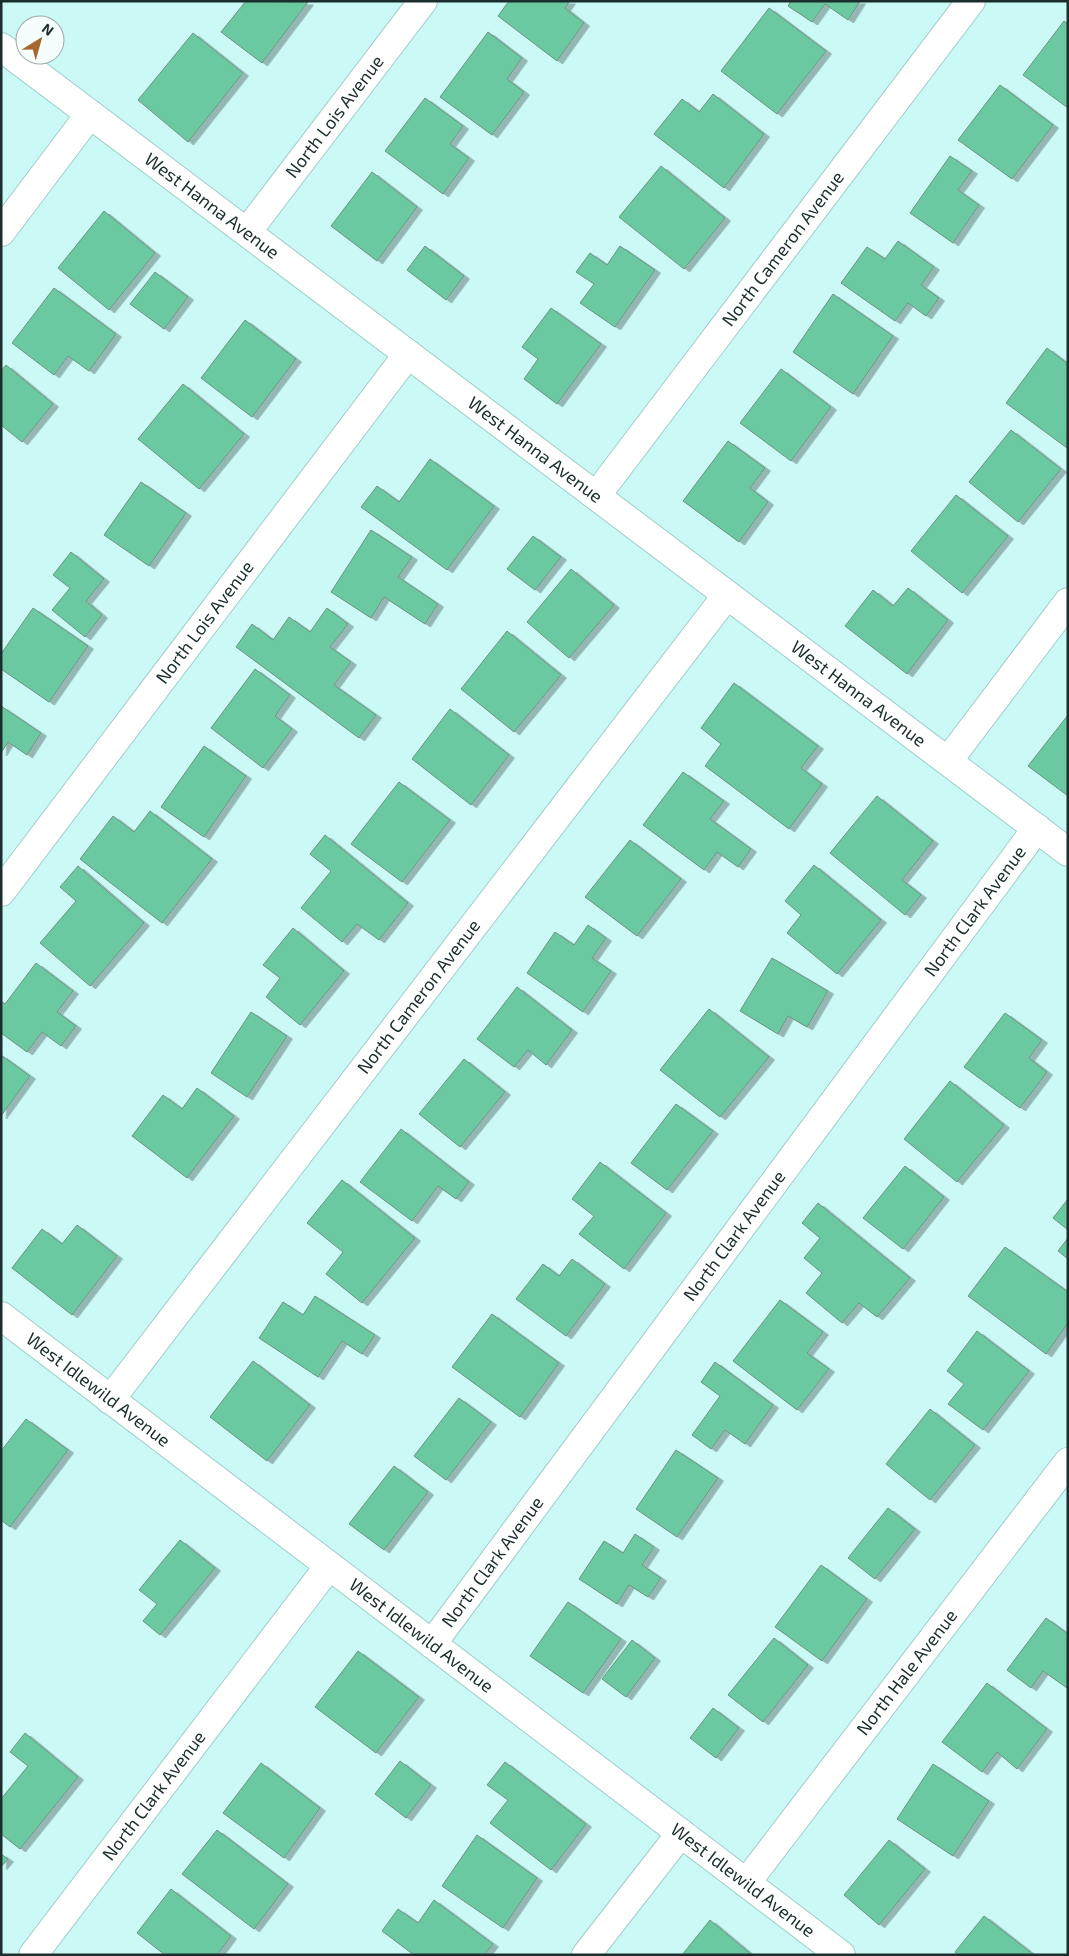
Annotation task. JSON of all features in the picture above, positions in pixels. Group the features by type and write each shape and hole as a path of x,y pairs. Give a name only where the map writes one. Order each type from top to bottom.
{"street":[{"name":"North Lois Avenue","path":"247,232 423,1"},
{"name":"North Cameron Avenue","path":"596,496 970,1"},
{"name":"West Hanna Avenue","path":"1,47 1068,852"},
{"path":"1,232 90,114"},
{"name":"North Lois Avenue","path":"1,892 408,354"},
{"name":"North Cameron Avenue","path":"110,1400 727,595"},
{"path":"948,761 1068,602"},
{"name":"North Clark Avenue","path":"432,1644 1037,828"},
{"name":"West Idlewild Avenue","path":"1,1316 841,1955"},
{"name":"North Hale Avenue","path":"746,1882 1068,1462"},
{"name":"North Clark Avenue","path":"33,1955 329,1566"},
{"path":"586,1955 681,1833"}],"building":[{"path":"246,1 308,2 262,63 221,32"},
{"path":"509,1 570,1 565,8 584,23 557,61 498,16"},
{"path":"791,1 860,1 848,20 825,4 812,22 788,6"},
{"path":"769,8 826,51 777,114 721,71"},
{"path":"1064,21 1068,24 1068,108 1023,75"},
{"path":"488,32 522,58 507,79 524,92 492,135 440,97"},
{"path":"193,33 243,73 188,142 138,100"},
{"path":"1000,85 1053,125 1012,179 958,140"},
{"path":"713,94 764,134 724,188 654,134 682,99 699,112"},
{"path":"425,98 463,126 450,144 469,158 443,194 385,151"},
{"path":"950,156 972,171 958,190 979,205 953,243 910,213"},
{"path":"661,166 725,218 684,269 619,217"},
{"path":"372,172 417,207 377,261 331,226"},
{"path":"104,211 155,253 109,310 58,268"},
{"path":"898,241 934,267 921,285 939,298 926,316 908,303 895,321 841,283 867,247 885,259"},
{"path":"425,246 464,276 446,300 407,270"},
{"path":"620,246 655,270 615,327 580,303 594,284 576,272 590,253 607,265"},
{"path":"155,272 188,297 164,329 130,304"},
{"path":"54,288 116,334 89,371 68,356 54,375 12,343"},
{"path":"833,294 893,336 853,394 793,352"},
{"path":"551,308 601,344 557,404 524,379 538,359 522,347"},
{"path":"245,320 296,359 252,417 201,378"},
{"path":"1047,348 1068,364 1067,448 1006,403"},
{"path":"6,365 53,404 22,442 1,425 1,371"},
{"path":"781,369 831,407 791,461 740,423"},
{"path":"183,384 244,434 199,489 138,439"},
{"path":"1011,430 1061,469 1018,522 969,482"},
{"path":"728,441 765,468 750,488 768,502 739,542 683,501"},
{"path":"430,459 494,506 447,570 361,507 377,486 399,502"},
{"path":"141,482 186,513 149,566 104,535"},
{"path":"956,495 1008,536 962,593 911,551"},
{"path":"371,530 412,557 398,577 438,604 425,624 384,597 371,618 331,592"},
{"path":"533,536 561,557 535,590 507,569"},
{"path":"71,552 104,579 86,601 102,615 85,637 52,610 70,588 53,575"},
{"path":"571,569 614,605 569,658 527,622"},
{"path":"908,588 948,620 907,674 845,626 873,590 893,606"},
{"path":"33,608 88,646 49,702 1,669 1,654"},
{"path":"327,608 348,624 330,647 351,662 334,685 376,715 359,738 236,647 252,624 273,640 289,617 310,632"},
{"path":"507,631 561,675 514,732 461,689"},
{"path":"255,669 290,695 275,716 292,729 263,768 211,728"},
{"path":"734,683 818,746 801,768 822,784 789,829 705,766 721,744 701,728"},
{"path":"1,706 41,733 27,755 8,742 1,753"},
{"path":"450,709 509,755 471,805 412,759"},
{"path":"1068,715 1068,796 1028,766"},
{"path":"204,746 246,776 204,837 161,807"},
{"path":"683,772 724,801 710,819 751,849 738,867 717,852 704,870 643,825"},
{"path":"399,782 450,820 402,882 351,844"},
{"path":"877,796 933,841 902,880 921,895 905,915 830,853"},
{"path":"150,811 212,859 162,923 80,859 113,816 134,832"},
{"path":"325,835 408,903 379,940 357,924 342,942 301,908 331,871 310,854"},
{"path":"630,840 681,879 637,936 585,897"},
{"path":"814,865 881,920 837,974 787,933 801,915 785,901"},
{"path":"78,866 144,923 90,986 40,943 76,901 60,887"},
{"path":"588,925 606,938 592,958 611,971 583,1012 527,973 555,932 574,945"},
{"path":"293,928 344,971 300,1025 266,997 280,978 263,965"},
{"path":"772,958 828,991 807,1027 788,1016 778,1034 740,1011"},
{"path":"36,963 73,991 57,1012 76,1026 61,1046 42,1032 27,1052 1,1033 1,1001 5,1004"},
{"path":"517,987 572,1030 546,1065 528,1050 514,1067 477,1039"},
{"path":"709,1009 769,1057 720,1117 660,1070"},
{"path":"251,1012 287,1036 247,1097 211,1073"},
{"path":"1005,1013 1042,1040 1029,1058 1047,1072 1020,1108 964,1067"},
{"path":"1,1055 30,1076 1,1116"},
{"path":"464,1059 505,1092 460,1147 419,1114"},
{"path":"950,1081 1004,1125 957,1182 904,1139"},
{"path":"197,1088 234,1116 187,1178 132,1136 163,1095 182,1109"},
{"path":"676,1104 713,1131 667,1190 631,1163"},
{"path":"401,1129 469,1182 456,1199 438,1186 412,1221 360,1182"},
{"path":"600,1162 666,1213 624,1269 579,1234 594,1216 572,1199"},
{"path":"905,1166 944,1197 903,1249 863,1218"},
{"path":"342,1180 415,1238 362,1303 326,1274 343,1252 307,1223"},
{"path":"1068,1199 1068,1230 1053,1218"},
{"path":"818,1203 910,1278 877,1317 859,1303 842,1323 806,1293 822,1273 804,1258 820,1238 802,1223"},
{"path":"77,1225 117,1256 72,1315 12,1268 42,1229 62,1244"},
{"path":"1068,1238 1068,1259 1058,1251"},
{"path":"1005,1247 1068,1292 1068,1323 1046,1354 968,1296"},
{"path":"572,1259 605,1284 566,1336 516,1299 543,1264 559,1276"},
{"path":"315,1296 375,1335 362,1354 342,1341 318,1377 259,1338 283,1302 303,1315"},
{"path":"780,1300 823,1332 807,1353 829,1369 797,1410 733,1361"},
{"path":"492,1314 559,1363 520,1417 452,1367"},
{"path":"977,1331 1029,1371 983,1430 948,1404 964,1384 947,1371"},
{"path":"253,1361 310,1405 267,1461 210,1417"},
{"path":"715,1362 773,1405 745,1444 725,1430 711,1449 692,1435 720,1396 701,1382"},
{"path":"459,1398 491,1422 446,1480 414,1456"},
{"path":"930,1409 975,1445 930,1500 886,1464"},
{"path":"26,1419 68,1450 10,1527 1,1520 1,1451"},
{"path":"676,1450 718,1478 677,1537 636,1509"},
{"path":"394,1466 428,1492 384,1550 349,1524"},
{"path":"888,1508 915,1529 875,1579 848,1558"},
{"path":"635,1534 654,1547 642,1565 661,1578 648,1597 629,1585 617,1604 579,1579 604,1541 623,1553"},
{"path":"180,1540 215,1568 160,1635 143,1621 157,1604 139,1590"},
{"path":"821,1565 867,1599 822,1661 775,1627"},
{"path":"568,1602 621,1639 583,1693 530,1656"},
{"path":"1046,1618 1068,1634 1067,1688 1043,1671 1031,1688 1007,1670"},
{"path":"774,1638 808,1665 763,1722 728,1695"},
{"path":"632,1640 655,1658 626,1697 602,1679"},
{"path":"358,1651 419,1697 376,1753 315,1707"},
{"path":"987,1683 1047,1729 1017,1769 997,1752 982,1772 942,1742"},
{"path":"713,1708 739,1728 716,1758 690,1738"},
{"path":"25,1733 78,1777 20,1849 1,1834 1,1799 28,1766 10,1752"},
{"path":"400,1761 431,1785 406,1818 375,1794"},
{"path":"505,1762 586,1824 551,1870 490,1823 508,1800 487,1785"},
{"path":"261,1763 320,1808 284,1858 223,1813"},
{"path":"933,1764 989,1801 953,1856 897,1819"},
{"path":"217,1830 288,1884 254,1929 182,1874"},
{"path":"477,1835 537,1878 503,1928 442,1886"},
{"path":"889,1840 925,1869 879,1925 844,1895"},
{"path":"1,1854 8,1859 1,1867"},
{"path":"171,1889 231,1936 217,1955 165,1955 137,1933"},
{"path":"434,1900 493,1944 484,1955 414,1955 382,1931 398,1909 418,1923"},
{"path":"984,1916 1034,1955 958,1955 955,1952"},
{"path":"710,1920 752,1955 682,1955"}]}
